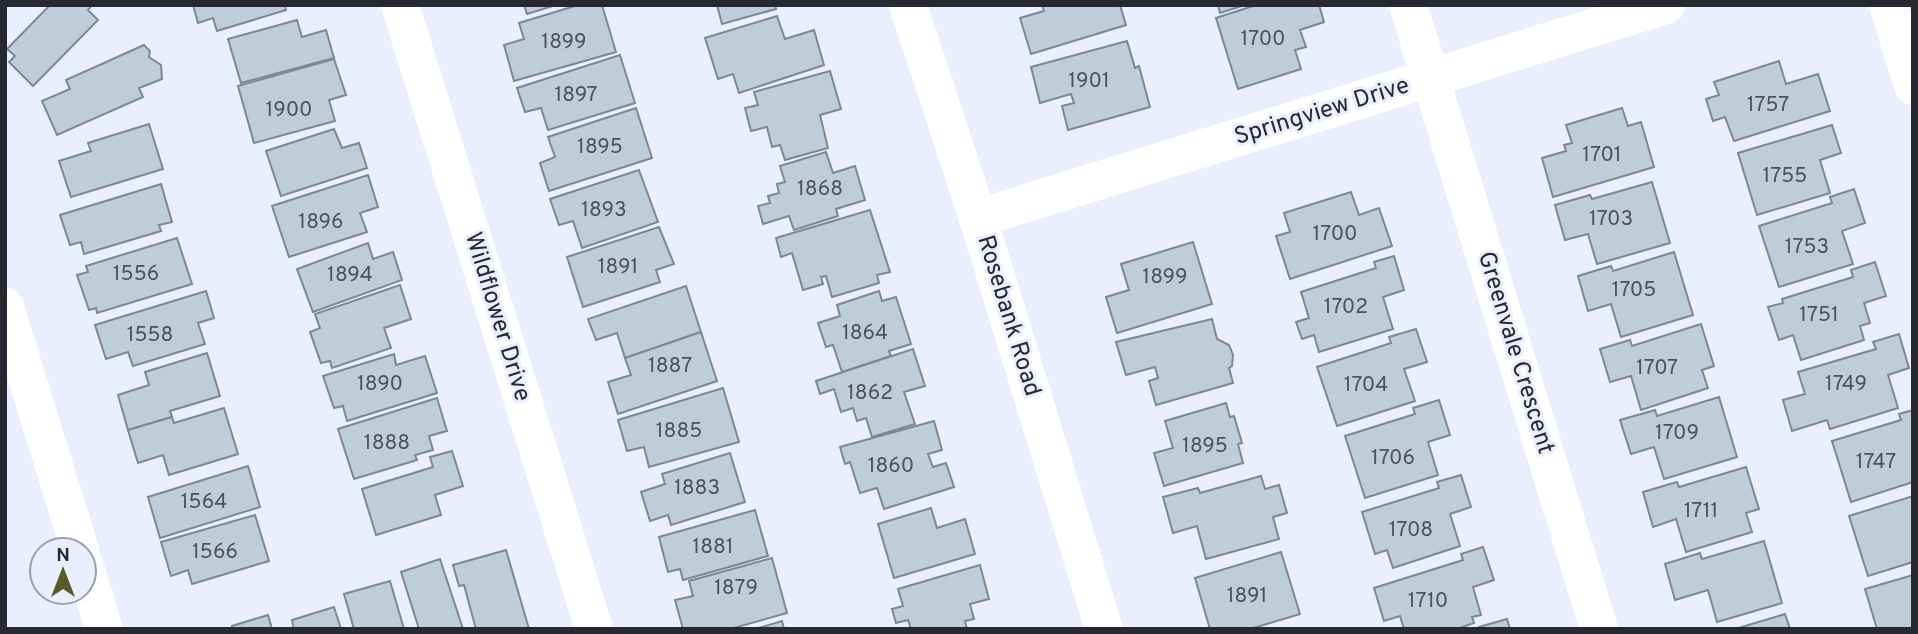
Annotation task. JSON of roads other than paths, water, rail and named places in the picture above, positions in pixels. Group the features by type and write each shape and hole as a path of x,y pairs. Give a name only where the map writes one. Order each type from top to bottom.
{"street":[{"name":"Wildflower Drive","path":"400,5 594,629"},
{"name":"Rosebank Road","path":"908,5 978,218 1104,629"},
{"name":"Greenvale Crescent","path":"1408,5 1599,629"},
{"name":"Springview Drive","path":"978,218 1666,5"},
{"path":"1888,5 1913,86"},
{"path":"5,307 76,536"},
{"path":"97,606 104,629"}]}
